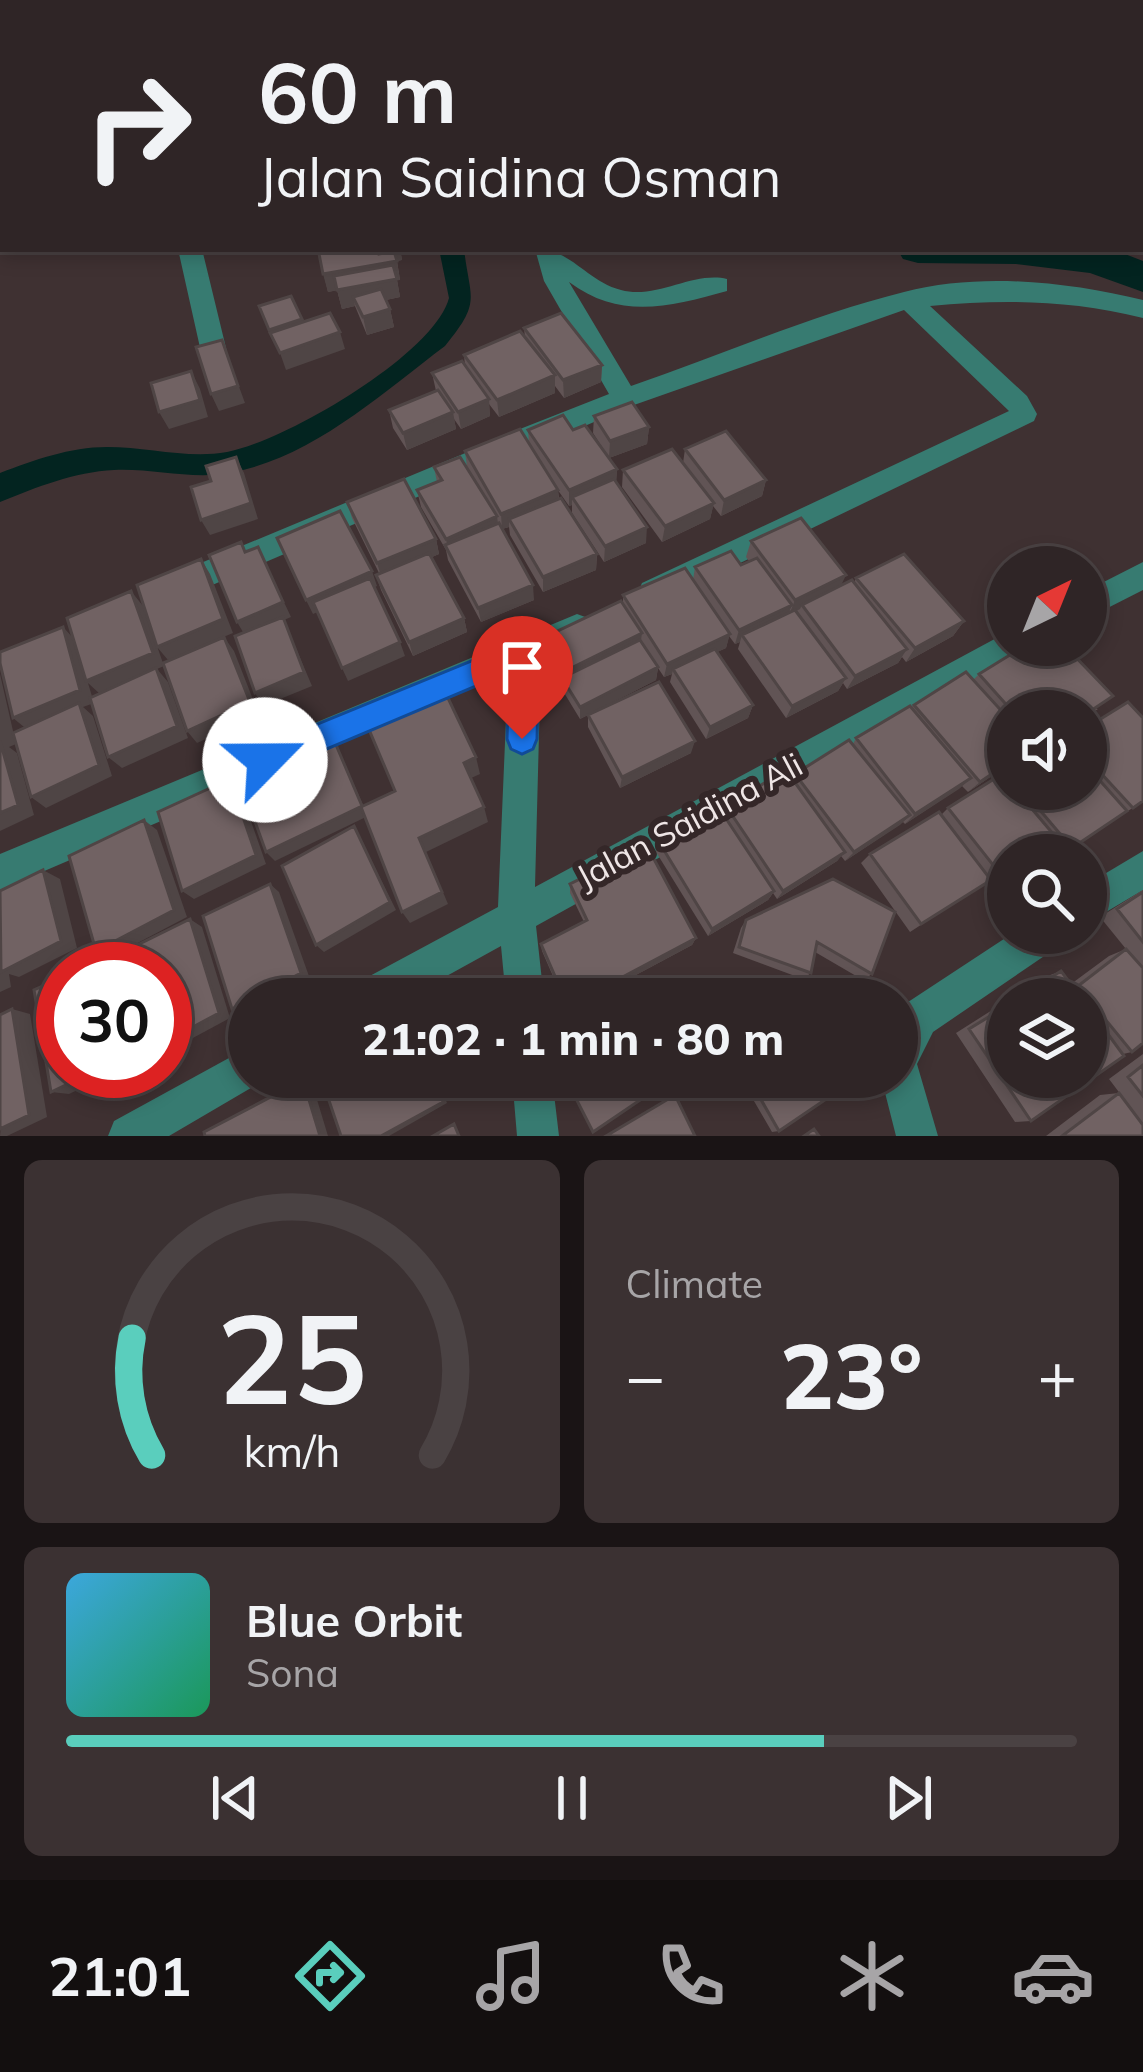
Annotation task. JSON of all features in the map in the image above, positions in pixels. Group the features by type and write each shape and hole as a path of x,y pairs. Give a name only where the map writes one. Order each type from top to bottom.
{"street":[{"path":"191,252 214,352"},
{"path":"546,252 556,281 626,398"},
{"path":"547,252 602,296 618,302 718,285"},
{"path":"148,598 626,398 908,299 1012,290 1080,294 1143,309"},
{"path":"0,872 525,652 1012,424 1024,414 908,299"},
{"path":"1107,595 1143,575"},
{"path":"522,978 516,913 525,652"},
{"name":"Jalan Saidina Ali","path":"403,978 987,659"},
{"path":"1107,892 1143,869"},
{"path":"917,1136 897,1063 920,1018 1015,954"},
{"path":"140,1133 228,1080"},
{"path":"534,1098 538,1136"}],"water":[{"path":"440,252 464,252 471,300 445,346 371,403 292,452 234,472 204,475 99,471 0,502 0,473 52,455 107,447 227,452 283,432 387,369 437,321 449,298"}],"building":[{"path":"319,252 394,252 397,261 323,274"},
{"path":"393,265 397,279 337,290 334,276"},
{"path":"381,289 390,309 363,317 353,297"},
{"path":"291,296 302,319 269,330 259,306"},
{"path":"330,313 340,332 280,353 270,333"},
{"path":"561,313 602,365 563,380 524,328"},
{"path":"520,331 555,375 497,400 464,355"},
{"path":"222,340 238,386 211,394 196,347"},
{"path":"462,361 489,399 458,412 432,373"},
{"path":"191,371 200,400 159,412 151,383"},
{"path":"438,390 453,412 403,433 389,410"},
{"path":"632,402 649,427 610,441 594,416"},
{"path":"563,415 573,430 585,425 617,469 569,490 528,430"},
{"path":"520,429 558,490 501,514 465,451"},
{"path":"726,431 766,480 724,500 685,449"},
{"path":"672,449 714,503 665,526 623,470"},
{"path":"236,457 251,503 201,520 191,487 211,481 206,466"},
{"path":"460,457 497,516 446,539 417,490 442,480 434,467"},
{"path":"404,479 436,539 377,563 347,502"},
{"path":"614,479 647,527 605,546 572,497"},
{"path":"561,498 597,554 543,577 509,519"},
{"path":"340,511 372,571 306,600 277,538"},
{"path":"801,518 846,575 795,600 751,541"},
{"path":"499,523 533,585 478,608 445,545"},
{"path":"241,542 245,552 258,547 283,602 237,622 209,555"},
{"path":"731,551 741,565 757,558 792,605 739,630 695,567"},
{"path":"429,553 464,618 409,642 376,575"},
{"path":"904,554 964,621 915,648 856,578"},
{"path":"201,559 223,619 157,647 137,585"},
{"path":"685,568 730,634 667,664 623,595"},
{"path":"370,578 400,642 342,668 313,602"},
{"path":"852,580 907,649 855,676 802,605"},
{"path":"131,591 153,653 86,681 67,618"},
{"path":"621,601 642,633 563,672 543,638"},
{"path":"795,610 846,678 792,706 742,635"},
{"path":"283,617 304,672 255,693 235,636"},
{"path":"63,627 80,690 13,718 0,652"},
{"path":"224,637 250,702 187,731 163,663"},
{"path":"640,640 658,667 580,707 562,678"},
{"path":"715,649 753,705 710,727 673,669"},
{"path":"992,666 1084,666 1113,696 1107,700 1107,690 993,690 979,674"},
{"path":"156,668 177,726 108,757 90,698"},
{"path":"966,672 987,695 987,777 980,782 914,705"},
{"path":"439,679 476,757 464,763 484,807 419,838 442,892 402,912 361,807 395,791 362,713"},
{"path":"659,682 695,741 622,777 588,715"},
{"path":"1128,702 1143,718 1143,801 1133,808 1107,780 1107,715"},
{"path":"79,703 99,765 31,797 13,733"},
{"path":"910,706 971,778 915,814 856,738"},
{"path":"328,726 362,806 266,852 236,769"},
{"path":"849,740 910,815 854,852 795,774"},
{"path":"0,741 18,805 0,813"},
{"path":"786,770 845,852 783,891 726,806"},
{"path":"230,779 256,855 182,891 158,812"},
{"path":"987,783 987,810 1033,810 1053,834 987,834 987,857 948,808"},
{"path":"1107,789 1127,811 1093,834 1060,834 1040,810 1107,810"},
{"path":"719,808 774,891 712,929 659,842"},
{"path":"939,812 987,875 987,883 921,924 870,854"},
{"path":"144,820 174,910 113,942 93,942 69,856"},
{"path":"354,826 390,902 316,945 282,866"},
{"path":"647,846 696,938 621,978 556,978 541,944 587,920 570,884"},
{"path":"43,870 61,941 36,942 36,954 1,972 0,891"},
{"path":"833,879 895,912 872,974 817,942 811,973 739,947 746,920"},
{"path":"270,884 301,973 291,978 228,978 228,996 203,916"},
{"path":"1143,892 1143,942 1117,909"},
{"path":"190,919 219,1013 192,1028 192,942 143,942"},
{"path":"1126,949 1143,968 1143,1043 1132,1052 1107,1021 1107,978 1088,978"},
{"path":"12,1009 29,1115 0,1129 0,1015"},
{"path":"987,1018 987,1056 969,1029"},
{"path":"1107,1033 1124,1056 1107,1068"},
{"path":"1143,1065 1143,1096 1128,1077"},
{"path":"1119,1093 1143,1125 1143,1136 1062,1136"},
{"path":"269,1098 308,1098 320,1136 205,1136 204,1132"},
{"path":"328,1098 442,1098 443,1102 381,1136 341,1136"},
{"path":"576,1098 643,1098 593,1132"},
{"path":"676,1098 695,1136 606,1136"},
{"path":"760,1098 828,1098 779,1131"},
{"path":"1016,1098 1064,1098 1031,1121"},
{"path":"454,1124 459,1136 433,1136"}],"waterway":[{"path":"1034,252 1096,259 1143,277"}],"route":[{"path":"265,760 525,652 522,739"}]}
